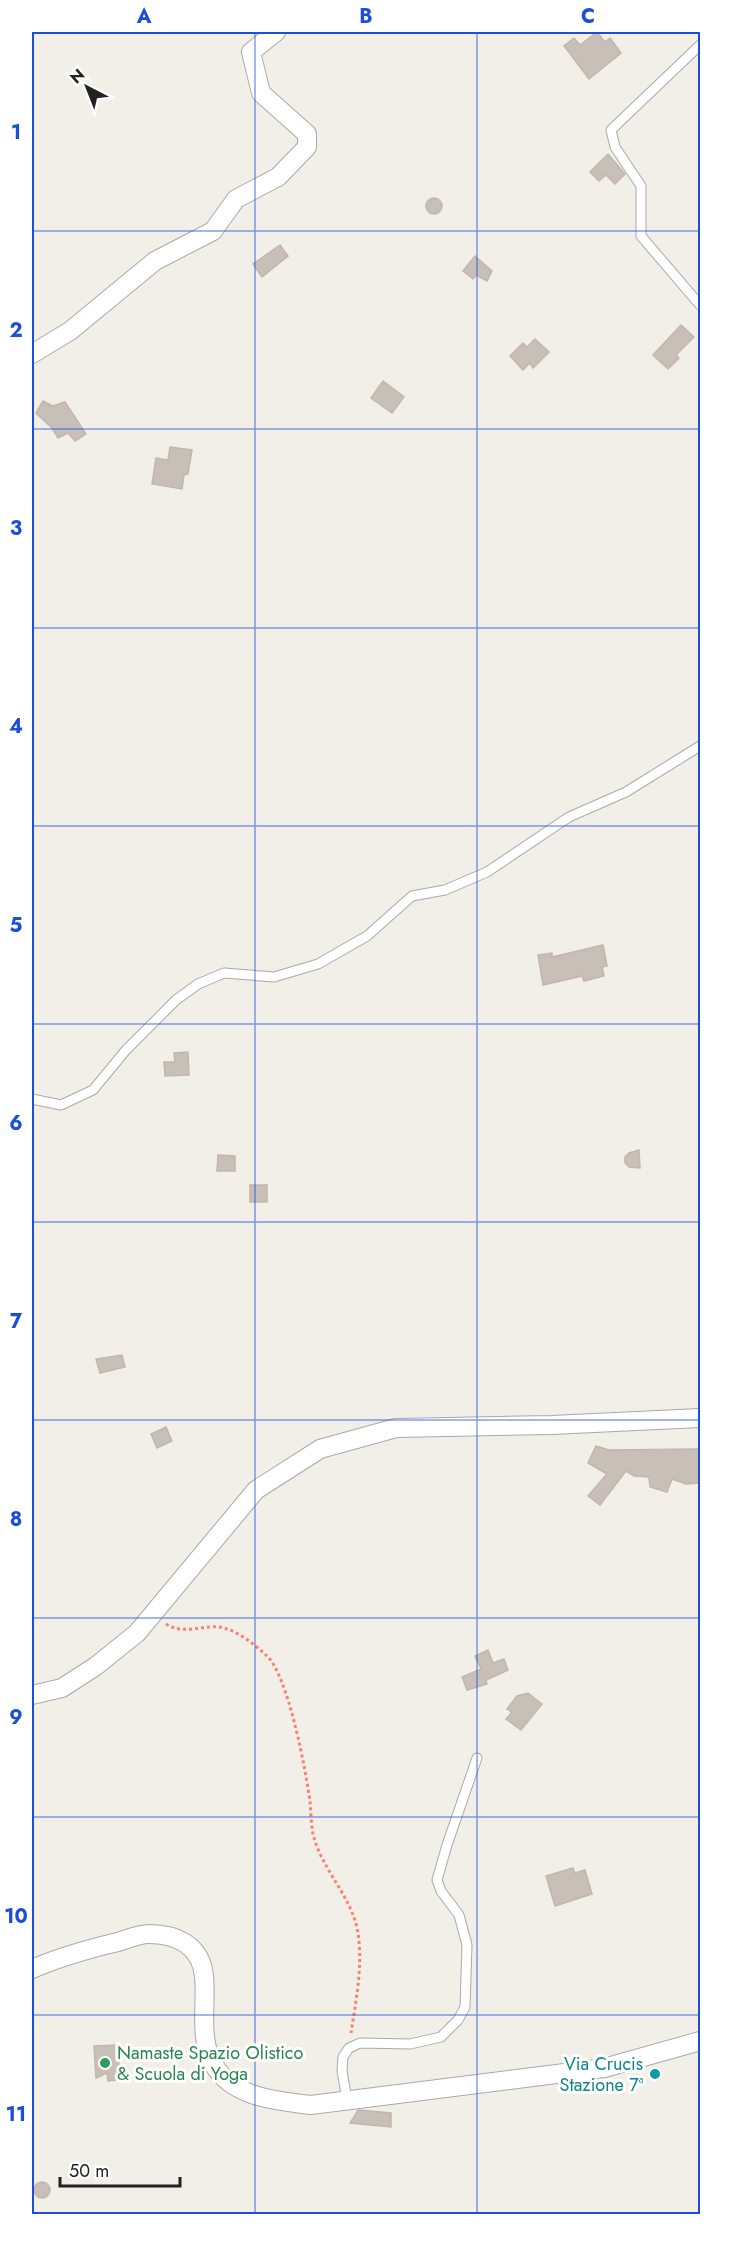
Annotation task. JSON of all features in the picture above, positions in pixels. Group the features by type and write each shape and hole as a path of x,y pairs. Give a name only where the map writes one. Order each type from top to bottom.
{"street":[{"path":"32,354 70,331 155,261 213,231 236,199 278,177 307,147 307,134 261,93 251,52 276,32"},
{"path":"32,1695 62,1688 96,1666 137,1633 256,1490 320,1449 396,1428 552,1425 700,1418"},
{"path":"32,1970 64,1955 147,1934 178,1938 194,1949 204,1973 206,2047 214,2067 234,2086 263,2099 311,2105 604,2068 700,2041"}],"lane":[{"path":"700,45 610,130 615,147 641,186 641,236 700,305"},
{"path":"32,1099 61,1105 93,1090 126,1050 177,1000 198,984 224,973 274,977 318,964 367,936 412,897 445,890 487,872 569,817 626,792 700,746"},
{"path":"347,2100 342,2071 343,2057 349,2048 360,2043 410,2044 441,2037 458,2020 465,2007 466,1945 459,1916 441,1891 437,1880 477,1758"}],"path":[{"path":"152,1615 172,1628 223,1627 246,1639 269,1656 281,1682 299,1739 313,1833 318,1847 346,1898 358,1932 359,1974 349,2048"}],"building":[{"path":"597,32 605,42 610,38 621,53 589,79 564,46 574,38 580,45"},
{"path":"608,154 625,174 615,184 606,175 599,181 590,172"},
{"path":"431,198 437,198 442,206 440,212 431,214 426,209 426,203"},
{"path":"280,245 288,256 262,277 253,264"},
{"path":"475,256 492,271 487,281 476,275 473,279 463,271"},
{"path":"681,325 694,337 676,355 679,358 668,369 653,355"},
{"path":"535,339 549,352 533,368 530,363 523,370 510,356 523,343 527,347"},
{"path":"383,381 404,397 392,413 371,398"},
{"path":"43,401 53,406 65,402 86,434 75,441 68,433 58,438 52,428 36,413"},
{"path":"170,447 192,450 188,474 184,475 182,489 152,484 156,458 168,460"},
{"path":"603,945 607,966 602,967 604,976 584,981 582,976 543,985 538,955 552,953 552,957"},
{"path":"188,1052 189,1075 165,1076 164,1062 175,1062 174,1053"},
{"path":"639,1150 640,1168 629,1167 625,1163 625,1157"},
{"path":"218,1155 235,1156 235,1171 217,1171"},
{"path":"250,1185 267,1185 267,1202 250,1202"},
{"path":"122,1355 125,1367 100,1373 96,1359"},
{"path":"166,1427 172,1441 157,1448 151,1434"},
{"path":"596,1446 609,1450 700,1449 700,1483 686,1484 672,1479 667,1492 650,1487 649,1477 634,1476 626,1471 600,1505 588,1496 607,1474 588,1463"},
{"path":"488,1650 493,1663 504,1659 508,1670 486,1680 487,1684 467,1690 462,1677 481,1669 475,1656"},
{"path":"528,1693 542,1704 521,1730 506,1719 512,1712 507,1709 517,1696"},
{"path":"573,1868 575,1873 585,1870 592,1894 555,1906 546,1876"},
{"name":"Namaste Spazio Olistico & Scuola di Yoga","path":"118,2045 119,2065 125,2066 126,2079 108,2081 107,2073 96,2078 94,2046"},
{"path":"358,2110 391,2113 391,2127 350,2123"},
{"path":"42,2182 48,2184 50,2190 48,2196 42,2198 36,2196 34,2190 36,2184"}],"place":[{"name":"Namaste Spazio Olistico & Scuola di Yoga","path":"105,2063"},
{"name":"Via Crucis Stazione 7ª","path":"655,2074"}]}
